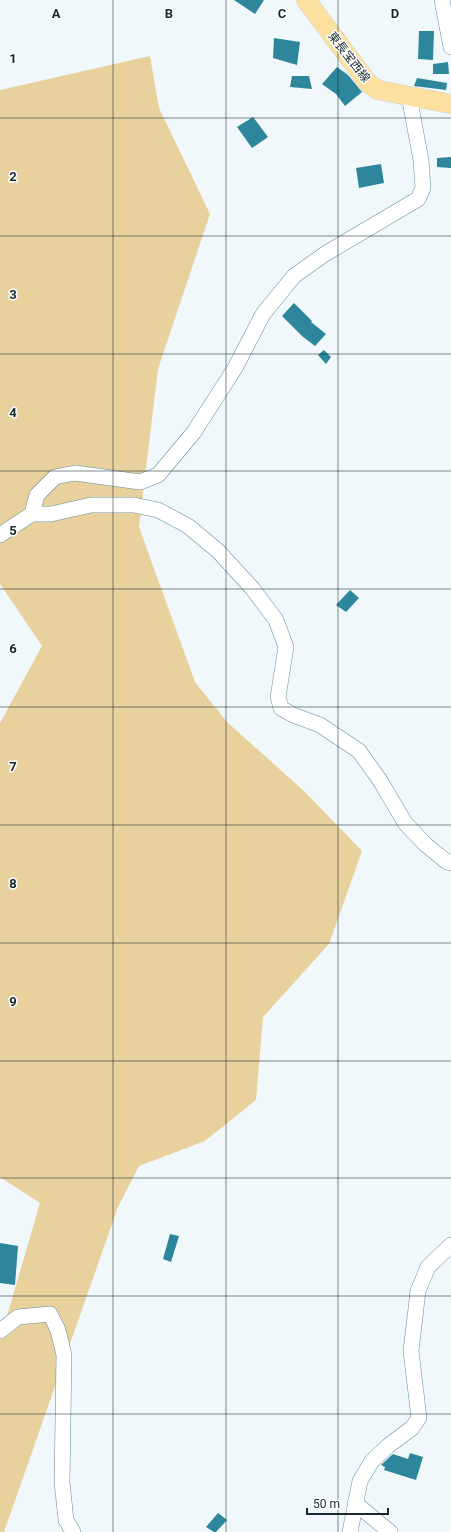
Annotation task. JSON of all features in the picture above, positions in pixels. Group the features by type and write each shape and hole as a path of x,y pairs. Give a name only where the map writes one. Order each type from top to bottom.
{"main road":[{"name":"東長宝西線","path":"306,0 368,83 378,90 451,104"}],"street":[{"path":"442,0 451,47"},
{"path":"32,514 37,495 55,477 75,473 140,482 158,475 194,432 235,368 263,314 294,276 325,254 418,199 423,188 421,160 409,96"},
{"path":"0,535 32,514 51,514 91,505 140,506 158,510 188,526 212,546 252,588 276,620 286,647 278,698 281,708 293,715 320,725 359,751 381,782 405,823 426,845 447,862 451,863"},
{"path":"350,1532 360,1481 372,1461 388,1446 412,1428 419,1418 411,1351 418,1291 428,1267 451,1245"},
{"path":"0,1331 18,1317 50,1314 58,1330 64,1355 62,1482 66,1520 73,1532"},
{"path":"355,1503 390,1532"}],"shaded area":[{"path":"150,56 159,108 210,214 158,369 139,527 195,682 227,722 304,791 362,851 329,944 263,1017 256,1100 205,1141 139,1166 118,1207 4,1532 0,1532 0,1340 40,1203 0,1177 0,723 42,646 0,584 0,90"}],"building":[{"path":"234,0 264,0 255,14"},
{"path":"419,31 434,31 433,60 418,59"},
{"path":"274,38 300,42 297,65 273,58"},
{"path":"448,62 449,74 433,74 433,64"},
{"path":"337,67 348,75 362,92 345,106 336,94 322,84"},
{"path":"292,76 309,76 312,89 290,87"},
{"path":"417,78 447,83 446,90 414,86"},
{"path":"253,117 268,137 252,148 237,127"},
{"path":"451,157 451,168 437,167 437,158"},
{"path":"381,164 384,183 359,188 356,168"},
{"path":"294,303 312,321 311,322 326,334 315,346 302,336 282,316"},
{"path":"324,350 331,357 326,364 318,355"},
{"path":"350,590 359,598 346,612 336,605"},
{"path":"170,1234 179,1236 171,1262 163,1259"},
{"path":"0,1243 18,1246 15,1285 0,1283"},
{"path":"410,1453 423,1457 416,1480 384,1470 385,1467 381,1465 393,1454 408,1459"},
{"path":"218,1513 227,1520 216,1532 214,1532 206,1527"}]}
